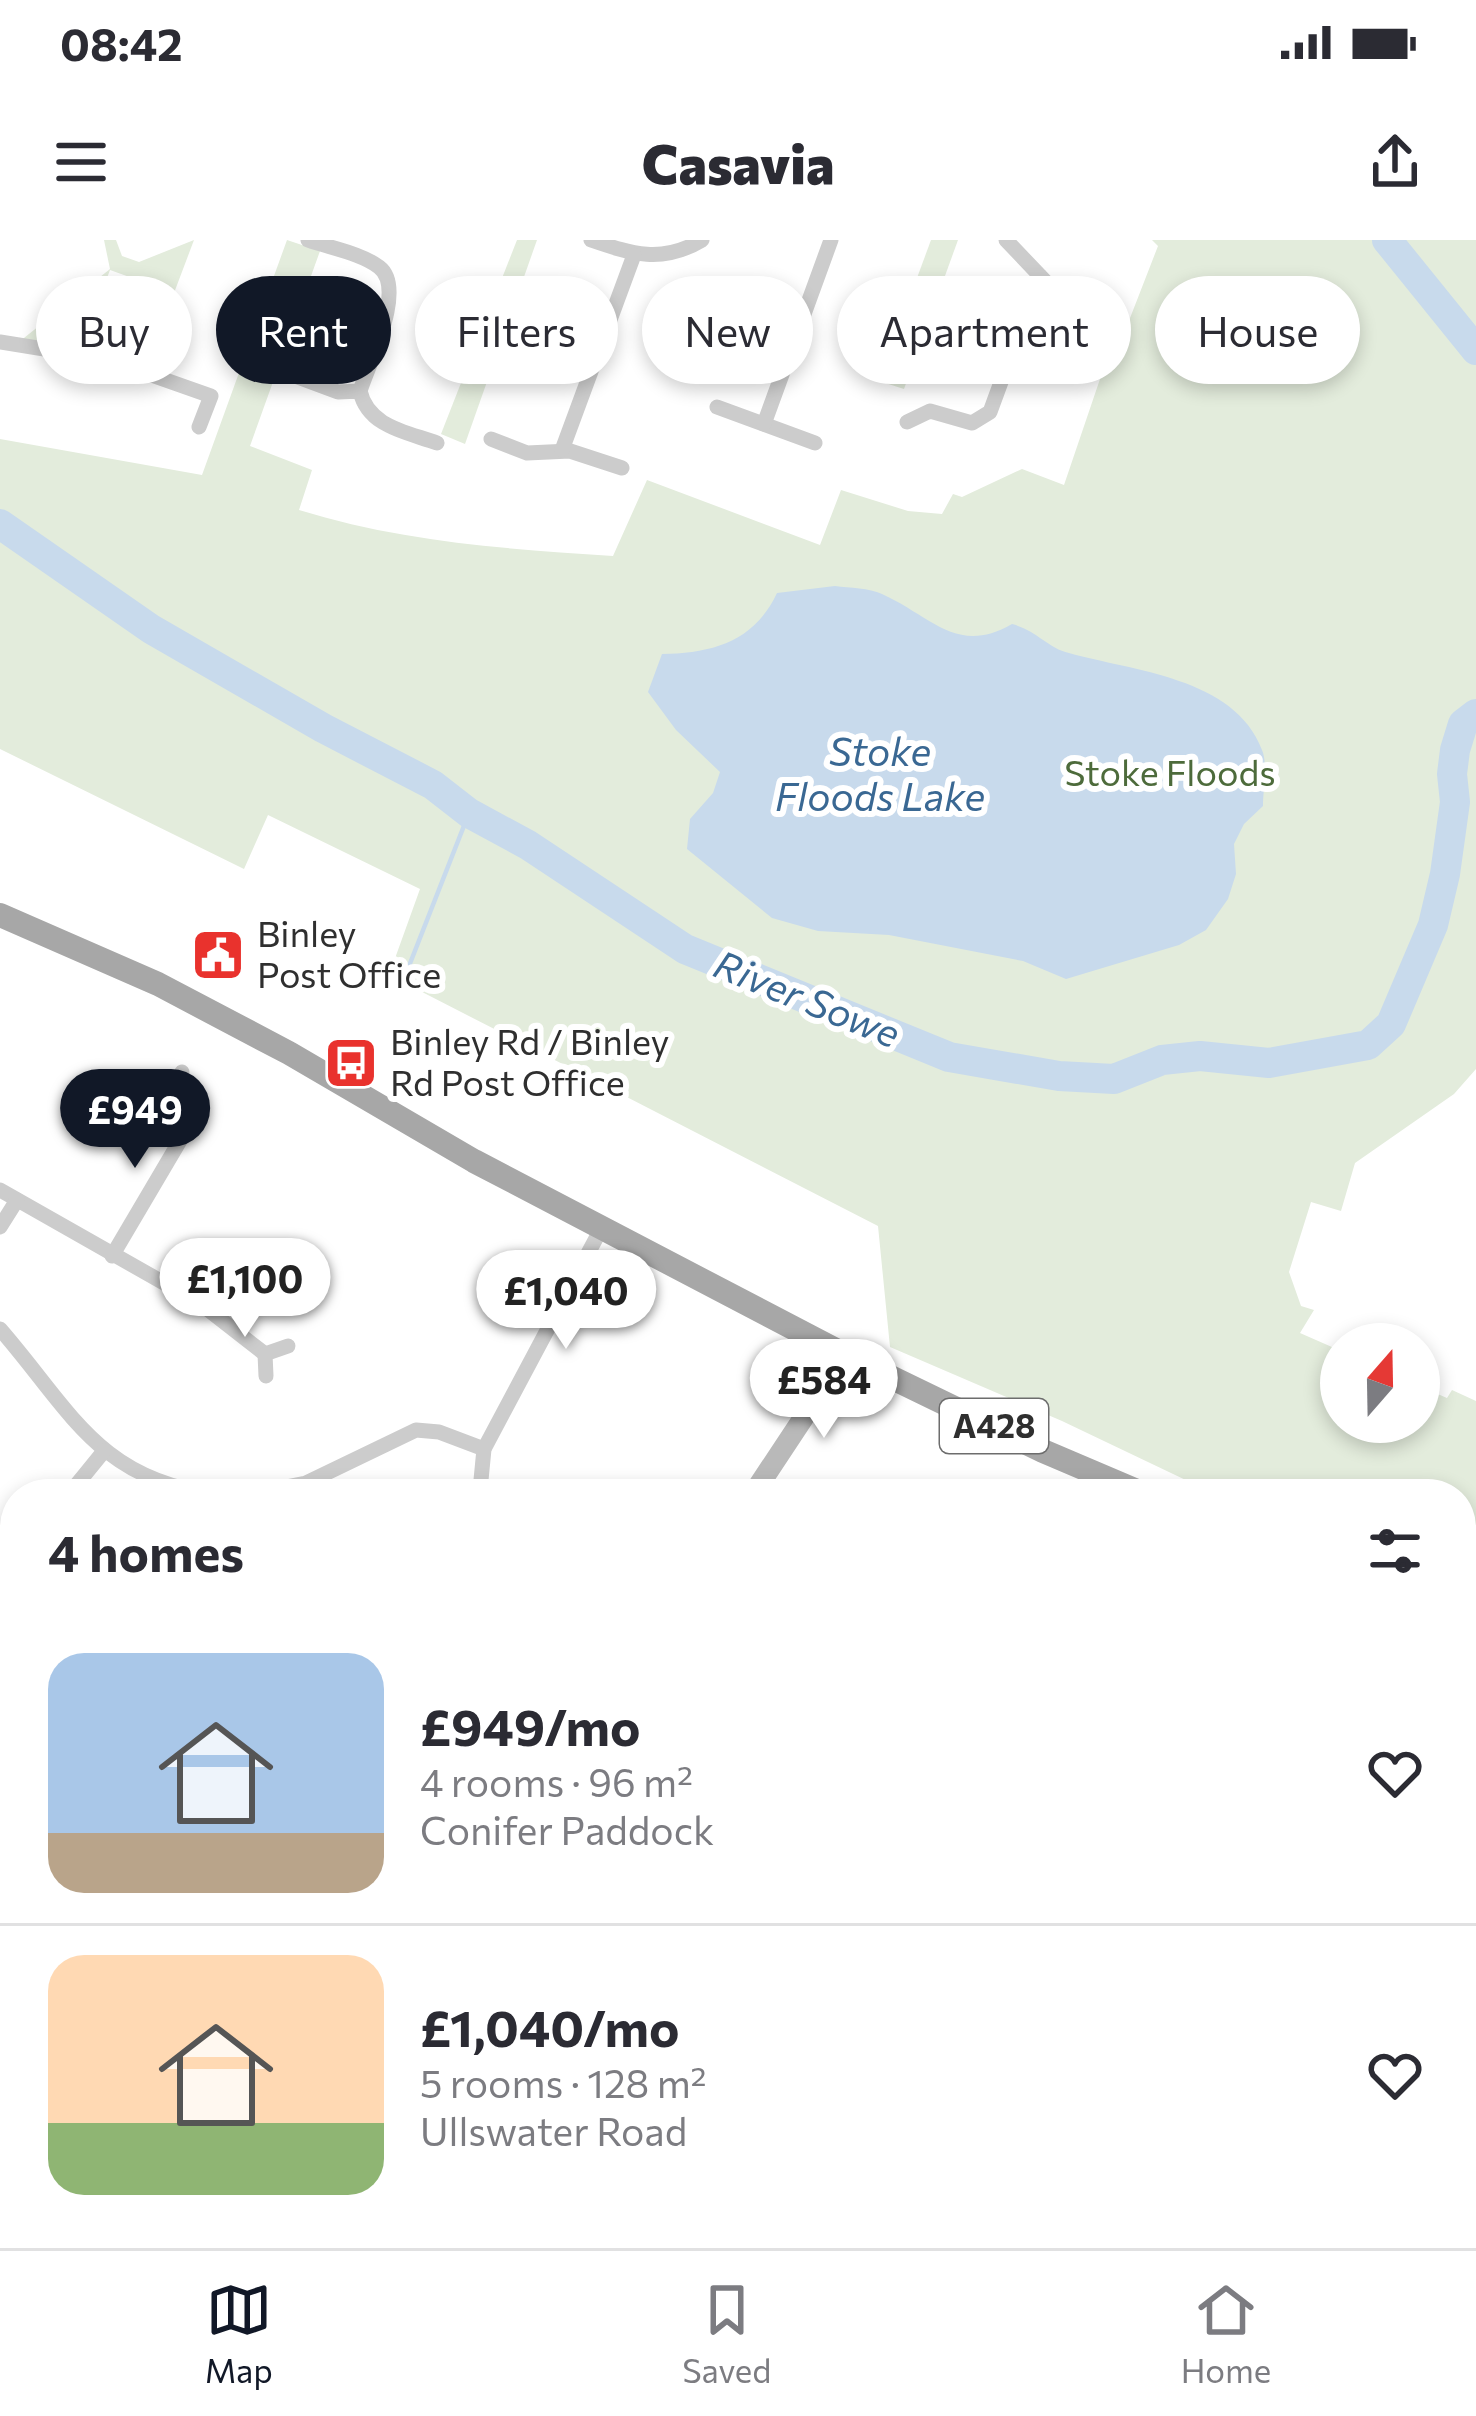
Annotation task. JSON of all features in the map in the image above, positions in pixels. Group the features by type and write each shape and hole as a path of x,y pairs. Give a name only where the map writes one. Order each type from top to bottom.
{"main road":[{"name":"A428","path":"0,915 158,984 601,1229 845,1355 1109,1479"}],"street":[{"path":"308,240 375,265 391,284 390,301 360,391 364,407 376,419 437,443"},
{"path":"594,240 634,255 672,254 702,240"},
{"path":"764,424 831,240"},
{"path":"1006,240 1040,276"},
{"path":"562,450 634,255"},
{"path":"0,342 106,359 211,396 199,427"},
{"path":"316,384 338,392 360,391"},
{"path":"907,422 930,411 972,423 990,412 1000,384"},
{"path":"717,407 814,443"},
{"path":"491,439 527,453 562,450 622,468"},
{"path":"164,1104 182,1072"},
{"path":"112,1256 178,1148 182,1129 164,1104 134,1088"},
{"path":"0,1190 201,1304 265,1354 266,1376"},
{"path":"0,1227 16,1200"},
{"path":"481,1479 484,1449 601,1229"},
{"path":"0,1329 61,1407 104,1451 151,1479"},
{"path":"265,1354 287,1346"},
{"path":"763,1479 845,1355"},
{"path":"314,1479 416,1430 439,1432 484,1449"},
{"path":"81,1479 104,1451"}],"green space":[{"path":"104,240 116,240 122,256 139,262 194,240 180,276 127,276 110,270 108,276 101,276 110,269"},
{"name":"Stoke Floods","path":"287,240 320,251 311,276 274,276"},
{"path":"517,240 537,240 524,276 503,276"},
{"path":"931,240 958,240 945,276 918,276"},
{"name":"Stoke Floods","path":"1152,240 1476,240 1476,1069 1454,1094 1355,1163 1341,1211 1311,1202 1289,1272 1301,1306 1314,1310 1300,1333 1320,1342 1320,1443 1440,1443 1440,1395 1447,1398 1452,1390 1476,1401 1476,1479 1184,1479 890,1347 878,1226 389,975 420,889 268,815 244,869 0,749 0,439 202,475 235,384 272,384 250,446 312,470 299,510 415,537 613,556 647,480 820,545 841,490 908,511 942,514 953,494 962,497 1022,469 1064,485 1098,384 1131,384 1131,316 1158,246"},
{"path":"36,328 36,345 19,342"},
{"path":"461,384 486,384 465,444 441,434"}],"water":[{"name":"Stoke Floods Lake","path":"835,586 882,594 960,634 993,633 1012,624 1062,651 1179,681 1229,707 1249,726 1262,750 1263,806 1244,824 1234,844 1236,874 1228,899 1206,930 1179,945 1066,979 1023,961 889,935 818,931 772,918 687,849 690,819 713,793 720,772 676,730 648,692 662,654 730,642 756,623 777,593"}],"waterway":[{"name":"River Sowe","path":"1387,240 1476,350"},
{"name":"River Sowe","path":"0,524 151,629 433,785 469,813 528,845 685,949 949,1057 1059,1076 1114,1079 1162,1060 1200,1056 1269,1063 1368,1045 1391,1024 1433,925 1455,802 1455,750 1463,724 1476,714"},
{"path":"409,966 469,813"}],"place":[{"name":"Binley Post Office","path":"218,955"},
{"name":"Binley Rd / Binley Rd Post Office","path":"351,1063"}]}
